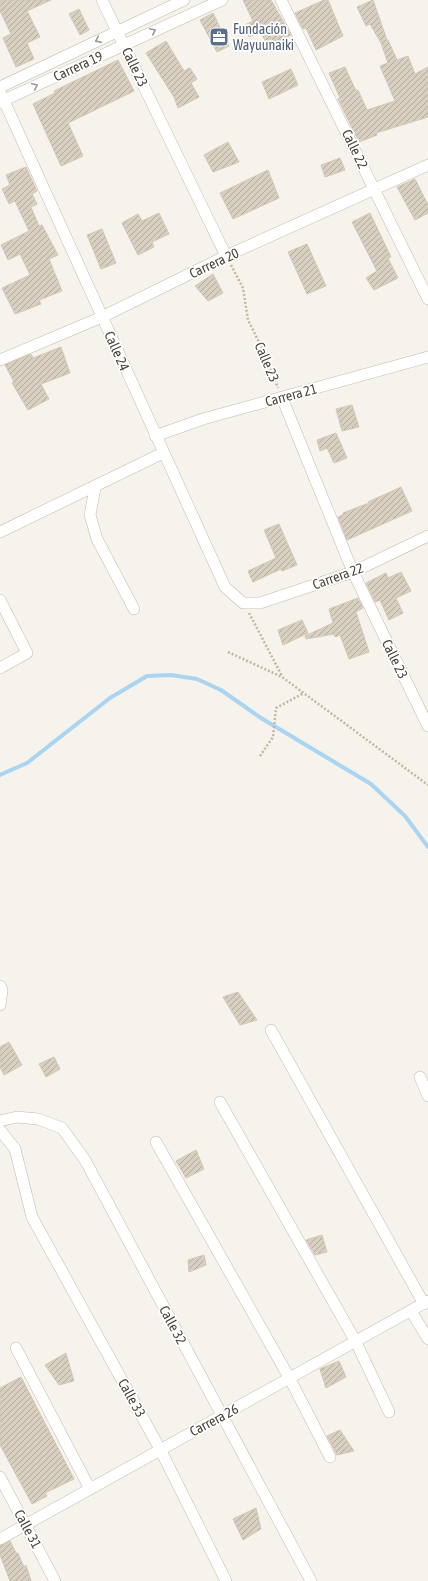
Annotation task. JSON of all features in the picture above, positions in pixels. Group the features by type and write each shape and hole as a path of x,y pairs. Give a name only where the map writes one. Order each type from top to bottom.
{"street":[{"name":"Calle 23","path":"102,0 226,256"},
{"name":"Carrera 19","path":"0,87 184,0"},
{"name":"Carrera 19","path":"1,98 124,45 222,0"},
{"name":"Calle 22","path":"281,0 428,299"},
{"name":"Calle 24","path":"1,98 225,586 243,603"},
{"name":"Carrera 20","path":"0,360 102,317 226,256 428,166"},
{"name":"Carrera 21","path":"155,436 203,419 428,357"},
{"name":"Calle 23","path":"282,398 353,572 428,726"},
{"path":"0,532 95,488 163,453"},
{"path":"95,488 90,515 97,538 134,609"},
{"name":"Carrera 22","path":"243,603 260,603 353,572 428,536"},
{"path":"0,600 27,653 0,668"},
{"path":"0,986 2,990 0,1005"},
{"path":"271,1030 426,1302"},
{"path":"420,1078 428,1096"},
{"path":"220,1102 356,1342 389,1412"},
{"name":"Calle 32","path":"0,1121 17,1117 31,1118 62,1128 85,1160 311,1581"},
{"name":"Calle 33","path":"0,1130 15,1149 32,1217 160,1449 226,1581"},
{"path":"156,1142 290,1379 330,1457"},
{"name":"Carrera 26","path":"0,1538 290,1379 426,1302"},
{"path":"410,1311 428,1339"},
{"path":"16,1348 90,1489"},
{"name":"Calle 31","path":"0,1477 56,1581"}],"path":[{"name":"Calle 23","path":"226,256 243,288 248,320 262,348 282,398"},
{"path":"243,603 282,676"},
{"path":"228,652 282,676 428,785"},
{"path":"260,756 273,737 276,708 304,693"}],"building":[{"path":"0,0 51,0 27,11 40,37 27,43 34,59 16,67 3,38 11,34 0,11"},
{"path":"243,0 271,0 291,35 268,46 260,31 249,37 243,26 253,21"},
{"path":"324,0 328,0 343,36 316,50 306,28 303,29 295,13"},
{"path":"373,0 387,40 397,60 408,56 415,74 428,67 428,117 376,133 377,135 359,142 338,99 340,98 329,73 345,67 367,110 395,101 380,66 388,63 381,43 370,24 366,26 357,7"},
{"path":"79,9 89,30 80,35 69,14"},
{"path":"213,13 229,46 217,52 200,20"},
{"path":"166,41 184,71 190,68 197,79 191,83 199,97 178,108 174,97 146,53"},
{"path":"118,60 134,91 68,123 83,156 61,166 33,104 55,93 54,91"},
{"path":"291,69 298,85 269,99 262,82"},
{"path":"228,142 239,162 213,172 204,155"},
{"path":"340,158 345,170 325,177 321,165"},
{"path":"26,167 37,191 32,194 37,204 31,207 39,226 42,225 58,255 49,259 62,291 39,300 41,304 15,314 2,288 30,275 20,254 8,260 1,245 29,231 15,201 9,204 2,189 10,185 6,175"},
{"path":"268,170 279,198 233,219 220,193"},
{"path":"415,179 428,205 428,213 415,220 397,187"},
{"path":"159,213 169,234 152,242 154,247 138,255 122,223 138,214 142,221"},
{"path":"370,213 391,257 388,258 398,278 374,290 366,278 377,271 352,222"},
{"path":"102,229 116,263 101,269 87,235"},
{"path":"307,244 326,286 307,294 288,252"},
{"path":"213,274 223,293 208,301 195,286"},
{"path":"61,347 70,373 41,384 49,399 28,410 12,383 14,382 5,365 31,354 33,358"},
{"path":"352,405 359,427 342,431 336,409"},
{"path":"336,433 347,458 334,463 327,448 320,451 317,440"},
{"path":"401,487 412,511 347,540 338,517 343,515 343,513 369,503 368,502"},
{"path":"279,524 297,565 282,571 281,569 253,582 248,571 276,558 264,530"},
{"path":"401,572 411,591 396,598 403,613 389,620 380,600 375,602 366,583 386,573 388,578"},
{"path":"358,598 363,608 356,612 369,652 349,659 340,635 335,637 334,634 306,639 305,636 333,623 329,609"},
{"path":"302,620 308,633 283,645 278,630"},
{"path":"238,992 257,1020 240,1025 223,997"},
{"path":"9,1042 22,1065 4,1075 0,1067 0,1047"},
{"path":"54,1057 60,1069 46,1077 39,1064"},
{"path":"196,1150 204,1169 186,1178 176,1161"},
{"path":"322,1235 327,1252 315,1255 306,1240"},
{"path":"204,1255 206,1265 189,1272 188,1260"},
{"path":"66,1353 74,1381 59,1385 45,1365"},
{"path":"339,1361 346,1377 326,1388 320,1369"},
{"path":"21,1377 74,1479 45,1493 47,1496 32,1504 0,1445 0,1388"},
{"path":"340,1430 354,1451 337,1455 327,1436"},
{"path":"256,1508 261,1529 243,1540 233,1519"},
{"path":"10,1541 16,1553 18,1553 24,1567 26,1565 31,1581 10,1581 0,1555 0,1546"}],"waterway":[{"path":"0,775 27,763 110,698 147,676 171,675 197,679 221,690 261,718 371,784 405,816 428,847"}],"place":[{"name":"Fundación Wayuunaiki","path":"219,37"}]}
